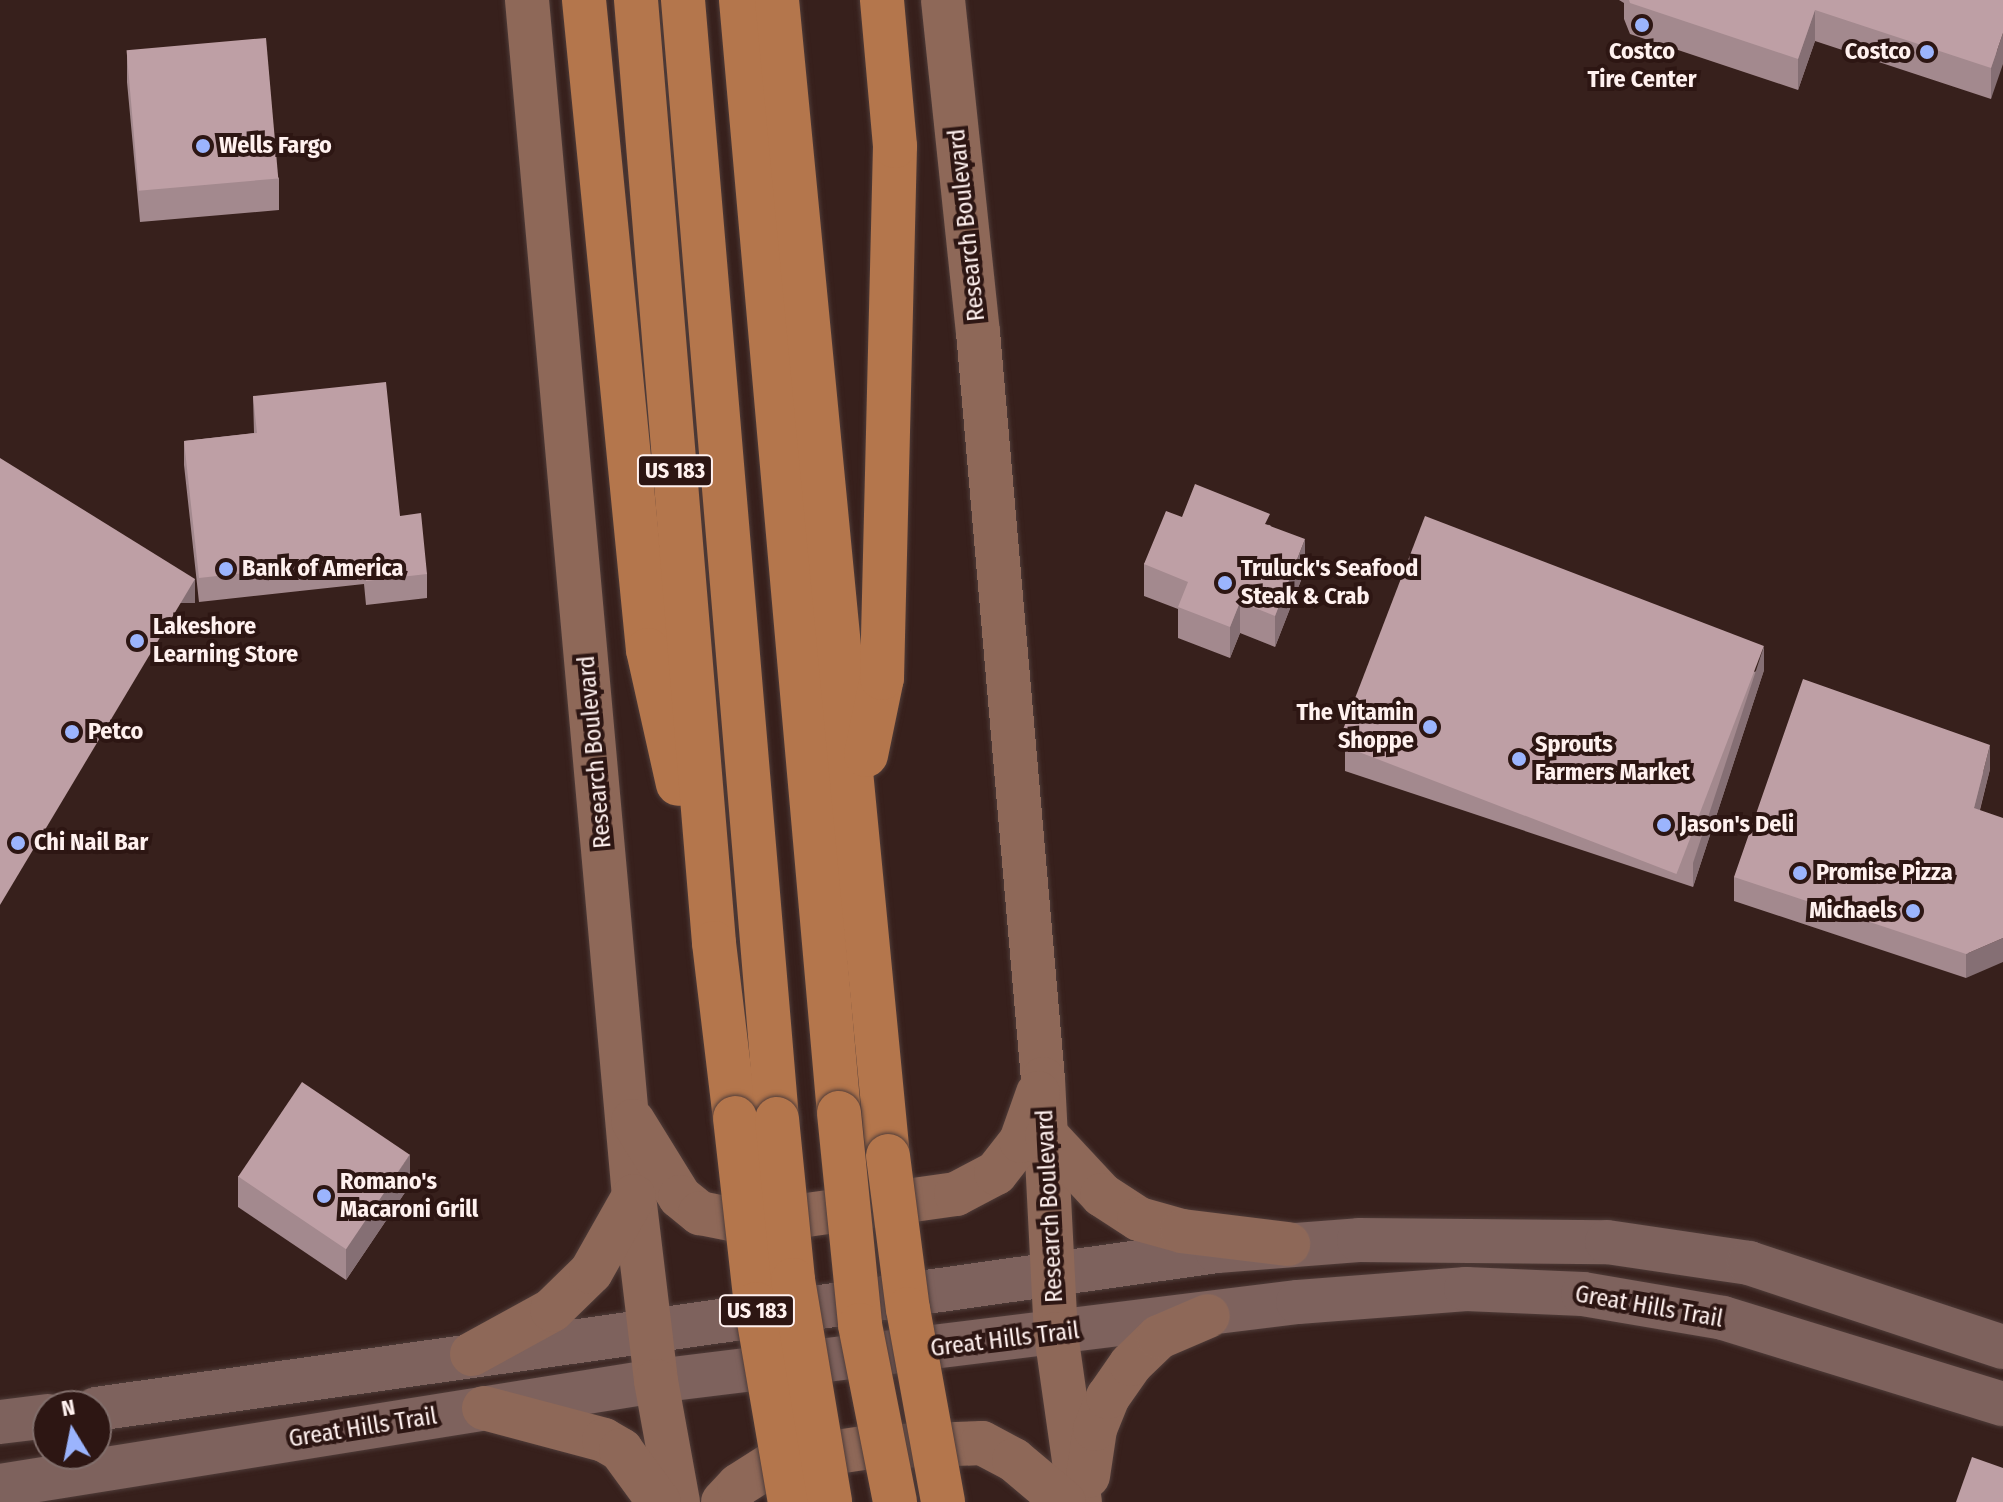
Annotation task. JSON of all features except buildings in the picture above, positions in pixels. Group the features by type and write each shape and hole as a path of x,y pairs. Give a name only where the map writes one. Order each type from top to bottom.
{"highway":[{"path":"584,0 648,650 714,943"},
{"name":"US 183","path":"636,0 714,943 756,1304 790,1502"},
{"path":"683,0 777,1119 793,1280 830,1502"},
{"path":"741,0 860,1325 895,1502"},
{"path":"777,0 857,797 881,1102 908,1309 943,1502"},
{"path":"857,797 882,678 895,146 882,0"}],"main road":[{"name":"Research Boulevard","path":"527,0 634,1196 656,1381 678,1502"},
{"name":"Research Boulevard","path":"943,0 978,332 1043,1079 1056,1334 1082,1502"},
{"path":"626,1108 680,1197 700,1213 750,1223 956,1194 996,1173 1021,1141 1043,1079"},
{"path":"1047,1136 1102,1195 1139,1219 1182,1231 1288,1244"},
{"path":"472,1354 552,1310 591,1272 634,1196"},
{"path":"1082,1502 1095,1429 1108,1397 1131,1364 1159,1337 1208,1316"},
{"path":"484,1408 604,1440 621,1450 659,1502"},
{"path":"723,1502 739,1485 777,1461 870,1447 982,1443 1014,1460 1064,1502"}],"street":[{"path":"112,1407 650,1328 1053,1278 1288,1244 1607,1242 1749,1263 2003,1347"},
{"name":"Great Hills Trail","path":"0,1486 656,1381 1208,1316 1298,1302 1466,1289 1583,1294 1723,1318 2003,1404"},
{"path":"0,1422 32,1418"}],"place":[{"name":"Costco Tire Center","path":"1642,25"},
{"name":"Costco","path":"1927,52"},
{"name":"Wells Fargo","path":"203,146"},
{"name":"Bank of America","path":"226,569"},
{"name":"Truluck's Seafood Steak & Crab","path":"1225,583"},
{"name":"Lakeshore Learning Store","path":"137,641"},
{"name":"The Vitamin Shoppe","path":"1430,727"},
{"name":"Petco","path":"72,732"},
{"name":"Sprouts Farmers Market","path":"1519,759"},
{"name":"Jason's Deli","path":"1664,825"},
{"name":"Chi Nail Bar","path":"18,843"},
{"name":"Promise Pizza","path":"1800,873"},
{"name":"Michaels","path":"1913,911"},
{"name":"Romano's Macaroni Grill","path":"324,1196"}]}
